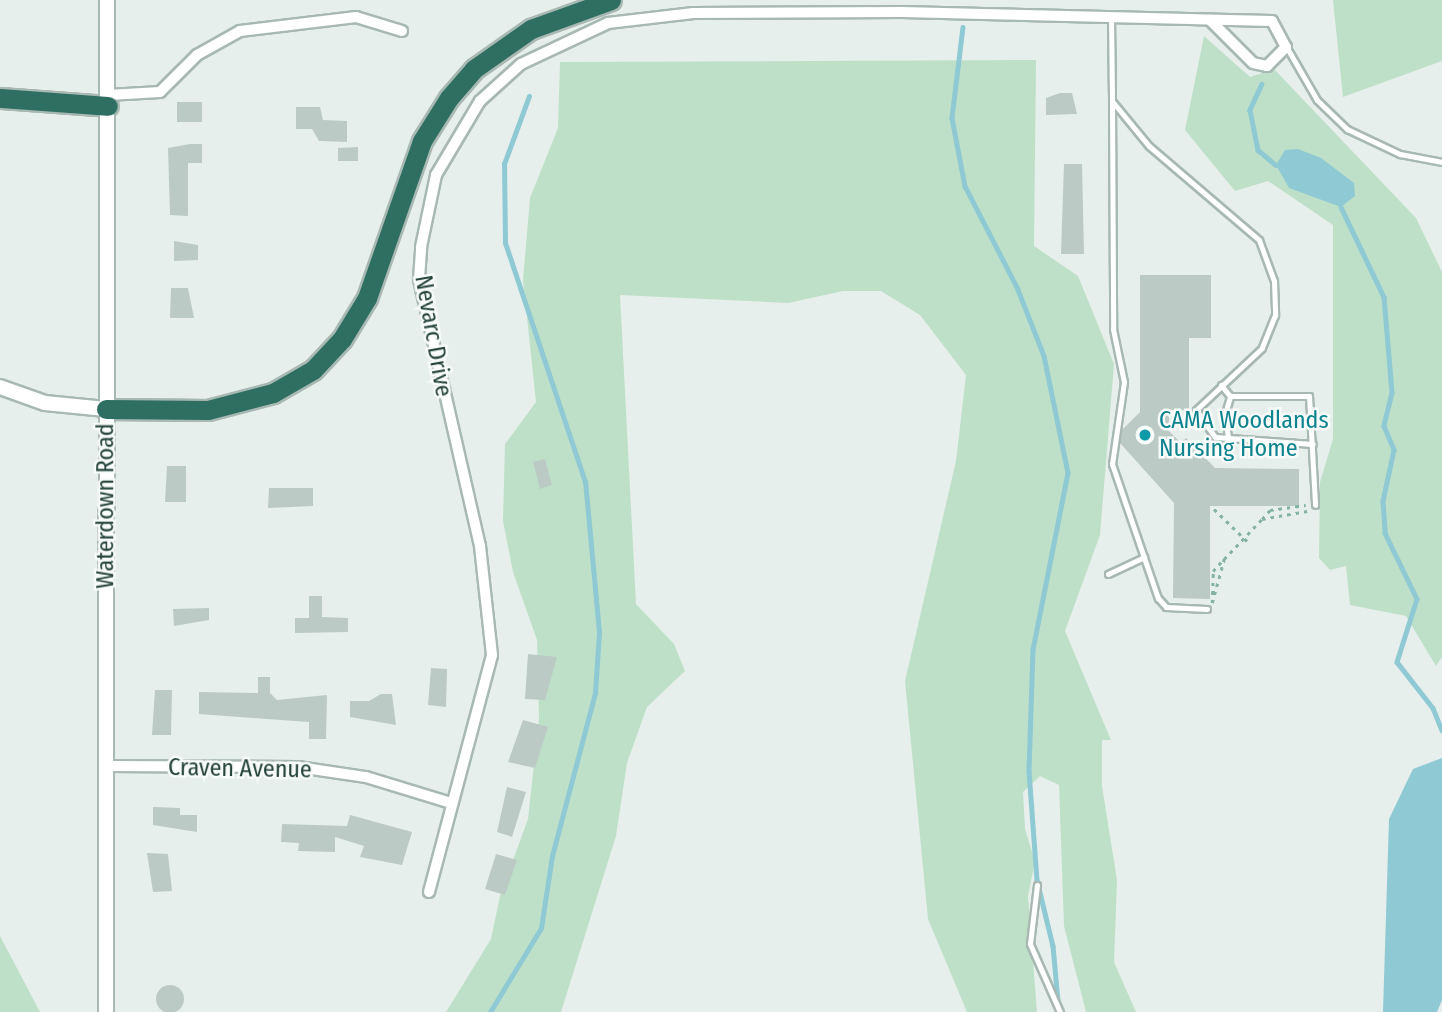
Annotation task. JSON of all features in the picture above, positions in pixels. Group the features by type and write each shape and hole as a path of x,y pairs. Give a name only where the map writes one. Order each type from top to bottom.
{"highway":[{"path":"106,409 208,410 273,393 313,370 342,339 367,298 422,141 449,98 484,61 531,29 611,0"},
{"path":"0,98 108,100"}],"main road":[{"name":"Waterdown Road","path":"106,1012 107,0"},
{"path":"0,387 45,403 106,409"}],"street":[{"name":"Nevarc Drive","path":"429,892 452,803 477,727 492,655 480,546 419,279 421,247 444,155 499,80 540,54 608,23 693,13 902,12 1272,21 1286,47"},
{"path":"108,100 160,92 197,55 240,31 356,17 402,31"},
{"path":"1210,20 1252,63 1267,66 1286,47"},
{"name":"Craven Avenue","path":"108,766 298,767 366,777 452,803"}],"lane":[{"path":"1111,16 1113,329 1124,382 1112,464 1144,557 1166,607 1207,608"},
{"path":"1286,47 1317,100 1347,129 1400,154 1442,162"},
{"path":"1112,101 1149,146 1259,240 1274,281 1275,315 1262,348 1196,410 1215,436 1313,444"},
{"path":"1221,385 1230,396"},
{"path":"1228,438 1225,414 1230,396"},
{"path":"1230,396 1309,396 1315,505"},
{"path":"1108,574 1144,557"},
{"path":"1037,886 1030,944 1060,1012"}],"path":[{"path":"1262,519 1303,515 1307,505"},
{"path":"1212,603 1213,571 1270,510 1315,505"},
{"path":"1214,509 1248,542"},
{"path":"1207,608 1212,603 1224,558"}],"green space":[{"path":"1333,0 1442,0 1442,61 1343,97"},
{"path":"1204,36 1250,77 1274,69 1416,218 1442,272 1442,657 1436,666 1406,616 1350,605 1346,566 1330,570 1319,558 1320,482 1333,439 1333,225 1268,181 1235,191 1185,130"},
{"path":"1036,60 1034,246 1078,276 1114,364 1100,535 1065,631 1111,740 1102,740 1102,786 1117,880 1114,962 1136,1012 1086,1012 1064,926 1059,785 1040,776 1023,792 1025,829 1035,861 1028,896 1037,1012 967,1012 928,919 905,681 956,461 966,375 920,315 881,291 843,291 788,303 620,295 636,604 674,644 685,671 647,707 627,763 616,836 561,1012 446,1012 491,939 500,896 528,819 539,719 537,640 513,572 503,521 505,444 536,402 523,280 530,198 558,128 560,62"},
{"path":"0,936 40,1012 0,1012"}],"water":[{"path":"1298,149 1321,158 1354,183 1355,196 1341,207 1289,188 1276,165 1285,150"},
{"path":"1442,758 1442,1000 1437,1012 1383,1012 1389,819 1413,769"}],"building":[{"path":"1060,93 1072,93 1077,114 1046,115 1046,98"},
{"path":"177,102 202,102 202,122 177,122"},
{"path":"296,107 320,107 323,120 347,121 347,142 319,141 312,129 296,129"},
{"path":"202,144 202,163 188,163 188,216 170,215 168,148"},
{"path":"358,147 358,161 338,161 338,148"},
{"path":"1064,164 1082,164 1084,254 1061,254"},
{"path":"174,241 198,245 198,260 174,261"},
{"name":"CAMA Woodlands Nursing Home","path":"1140,275 1211,275 1211,338 1189,338 1189,410 1169,410 1169,431 1181,443 1186,438 1215,468 1299,469 1299,506 1210,506 1210,599 1173,598 1174,503 1120,443 1122,430 1140,412"},
{"path":"171,288 188,288 194,318 170,318"},
{"path":"545,459 552,485 540,489 533,462"},
{"path":"167,466 186,466 186,502 165,502"},
{"path":"269,488 313,488 313,506 268,508"},
{"path":"309,596 322,596 322,617 348,618 348,632 295,633 295,618 309,618"},
{"path":"209,608 209,620 174,626 173,609"},
{"path":"528,654 557,657 545,700 525,699"},
{"path":"431,668 447,669 446,707 428,705"},
{"path":"258,677 270,677 270,693 277,700 327,695 326,739 309,739 309,722 199,714 199,692 258,693"},
{"path":"155,690 172,690 171,735 152,735"},
{"path":"381,694 392,694 396,725 350,717 350,701 369,701"},
{"path":"523,720 548,727 535,768 508,762"},
{"path":"507,787 526,792 512,837 497,832"},
{"path":"153,807 180,808 180,815 197,815 197,832 153,825"},
{"path":"350,815 412,832 402,865 360,857 364,846 335,837 335,852 298,851 299,843 281,842 282,824 347,826"},
{"path":"147,853 168,854 172,891 153,892"},
{"path":"496,854 517,860 505,895 485,889"},
{"path":"170,985 180,989 184,999 180,1009 170,1013 160,1009 156,999 160,989"}],"waterway":[{"path":"963,27 952,118 965,186 1017,287 1044,356 1068,473 1033,650 1029,771 1037,880 1053,946 1058,1001"},
{"path":"1262,84 1250,110 1258,150 1276,165"},
{"path":"490,1012 541,928 552,856 595,693 599,632 585,482 505,243 504,164 529,96"},
{"path":"1341,207 1384,297 1392,393 1384,426 1394,450 1383,501 1385,533 1417,599 1397,662 1433,708 1442,730"}],"place":[{"name":"CAMA Woodlands Nursing Home","path":"1145,435"}]}
